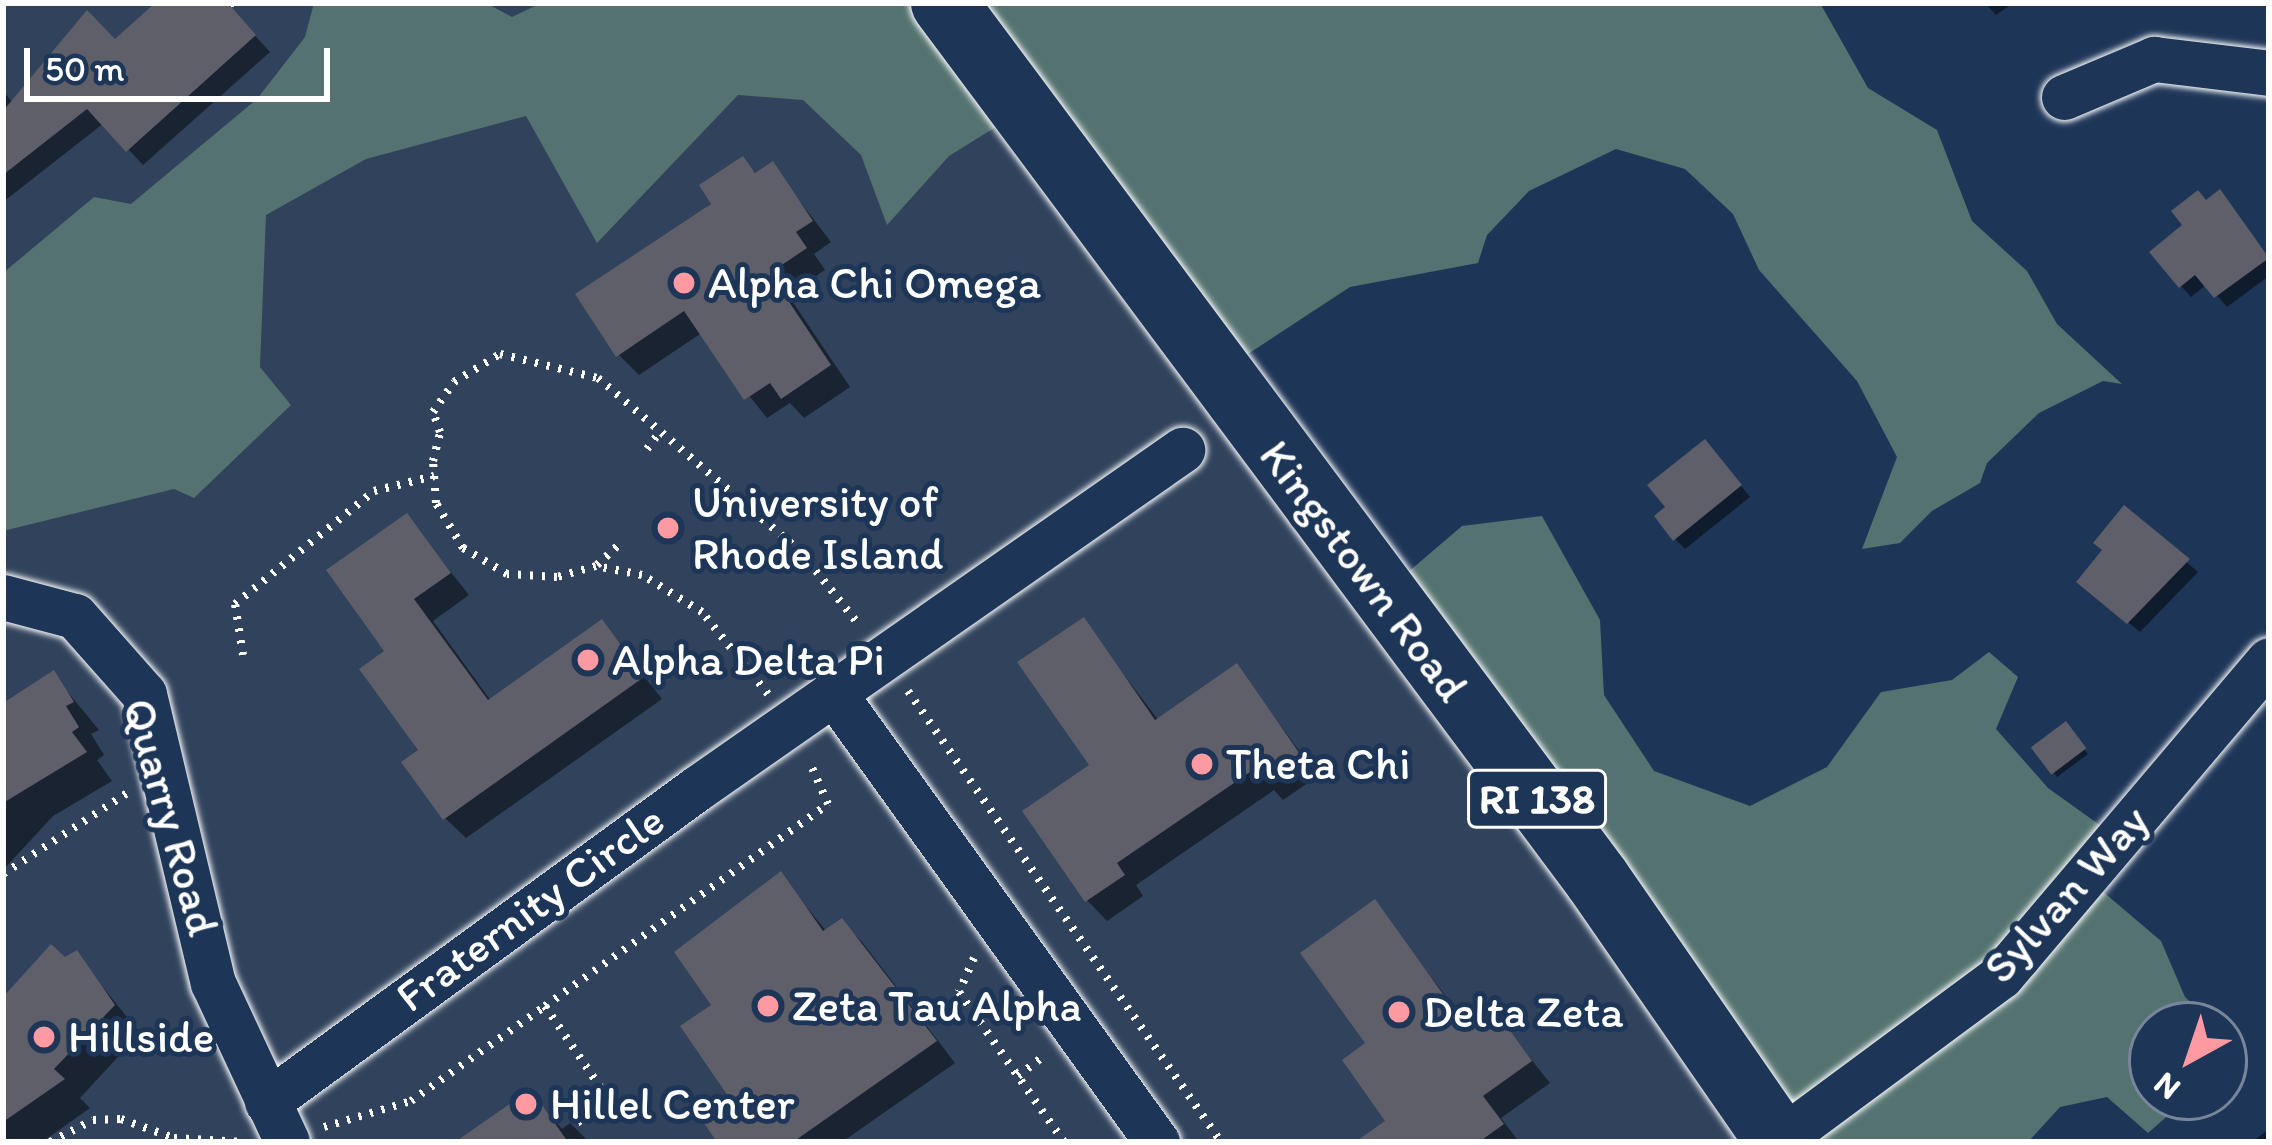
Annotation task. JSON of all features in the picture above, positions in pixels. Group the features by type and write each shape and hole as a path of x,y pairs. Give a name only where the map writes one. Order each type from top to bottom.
{"main road":[{"name":"Kingstown Road","path":"944,3 1597,879 1779,1141"}],"street":[{"path":"2065,97 2154,59 2269,74"},
{"name":"Fraternity Circle","path":"259,1122 833,692 1182,450"},
{"name":"Quarry Road","path":"3,598 75,616 144,694 213,983 259,1122"},
{"name":"Sylvan Way","path":"1779,1141 2001,976 2269,660"},
{"path":"833,692 1157,1142"},
{"path":"259,1122 300,1137"}],"path":[{"path":"231,3 240,3"},
{"path":"623,541 596,566 557,578 507,574 464,548 436,503 434,476 440,432 434,412 454,382 500,354 598,378 801,552 868,637"},
{"path":"646,449 659,433"},
{"path":"243,656 235,604 374,491 434,476"},
{"path":"596,566 641,575 702,612 776,704"},
{"path":"896,675 1221,1142"},
{"path":"300,1137 411,1101 828,804 808,760 824,757"},
{"path":"3,874 146,781"},
{"path":"970,935 974,958 959,992 1064,1142"},
{"path":"545,1006 609,1100 574,1125"},
{"path":"1018,1076 1061,1043"},
{"path":"50,1142 93,1120 121,1119 174,1138 259,1122"}],"shaded area":[{"name":"University of Rhode Island","path":"3,3 944,3 1779,1142 3,1142"}],"green space":[{"path":"314,3 486,3 512,17 541,3 1820,3 1868,88 1937,130 1972,221 2027,271 2057,324 2122,384 2103,381 2039,413 1987,463 1980,483 1932,511 1900,543 1862,549 1897,457 1857,381 1759,270 1733,214 1685,169 1616,149 1529,191 1487,235 1478,263 1350,287 1228,367 1033,104 949,156 887,225 861,155 803,100 738,95 597,243 526,116 366,159 266,215 260,367 291,405 194,498 174,489 3,531 3,273 94,197 131,204 257,99 305,37"},
{"path":"1542,516 1600,620 1604,695 1654,771 1750,806 1827,767 1881,692 1952,680 1989,652 2018,677 1996,729 2048,788 2122,841 2094,884 2161,941 2189,1001 2128,1001 2128,1115 2107,1097 2060,1107 2028,1142 1792,1142 1393,585 1462,526"},
{"path":"2134,1121 2162,1121 2148,1133"}],"building":[{"path":"155,3 228,3 256,35 126,152 87,109 3,175 3,111 87,10 115,39"},
{"name":"Alpha Chi Omega","path":"743,156 755,173 773,161 813,221 796,232 807,248 770,273 831,365 781,399 770,383 744,400 684,311 616,357 575,294 711,204 699,185"},
{"path":"2220,189 2269,258 2214,298 2195,275 2179,288 2149,252 2182,225 2171,211 2198,190 2206,200"},
{"path":"1705,439 1742,485 1673,541 1654,516 1665,507 1647,485"},
{"path":"2124,505 2190,559 2127,624 2076,582 2102,550 2093,543"},
{"name":"Alpha Delta Pi","path":"407,513 451,573 414,599 488,700 602,619 644,677 443,820 401,762 418,750 359,669 384,651 326,570"},
{"name":"Theta Chi","path":"1084,617 1155,720 1237,663 1300,754 1261,781 1253,770 1117,863 1125,875 1085,902 1022,811 1089,765 1017,662"},
{"path":"54,670 74,702 66,706 79,727 72,732 87,752 3,803 3,703"},
{"path":"2066,721 2086,748 2051,775 2031,747"},
{"name":"Zeta Tau Alpha","path":"781,871 823,931 842,918 937,1041 793,1142 717,1142 701,1119 730,1099 680,1026 711,1005 674,952"},
{"name":"Delta Zeta","path":"1375,899 1463,1022 1490,1003 1532,1061 1483,1096 1504,1124 1479,1142 1355,1142 1385,1121 1342,1060 1365,1043 1300,953"},
{"name":"Hillside","path":"51,944 65,957 77,950 115,1005 54,1069 65,1079 3,1122 3,997"},
{"name":"Hillel Center","path":"531,1089 568,1142 455,1142"}],"place":[{"name":"Alpha Chi Omega","path":"684,283"},
{"name":"University of Rhode Island","path":"668,528"},
{"name":"Alpha Delta Pi","path":"588,660"},
{"name":"Theta Chi","path":"1202,764"},
{"name":"Zeta Tau Alpha","path":"768,1006"},
{"name":"Delta Zeta","path":"1399,1012"},
{"name":"Hillside","path":"44,1037"},
{"name":"Hillel Center","path":"526,1104"}]}
